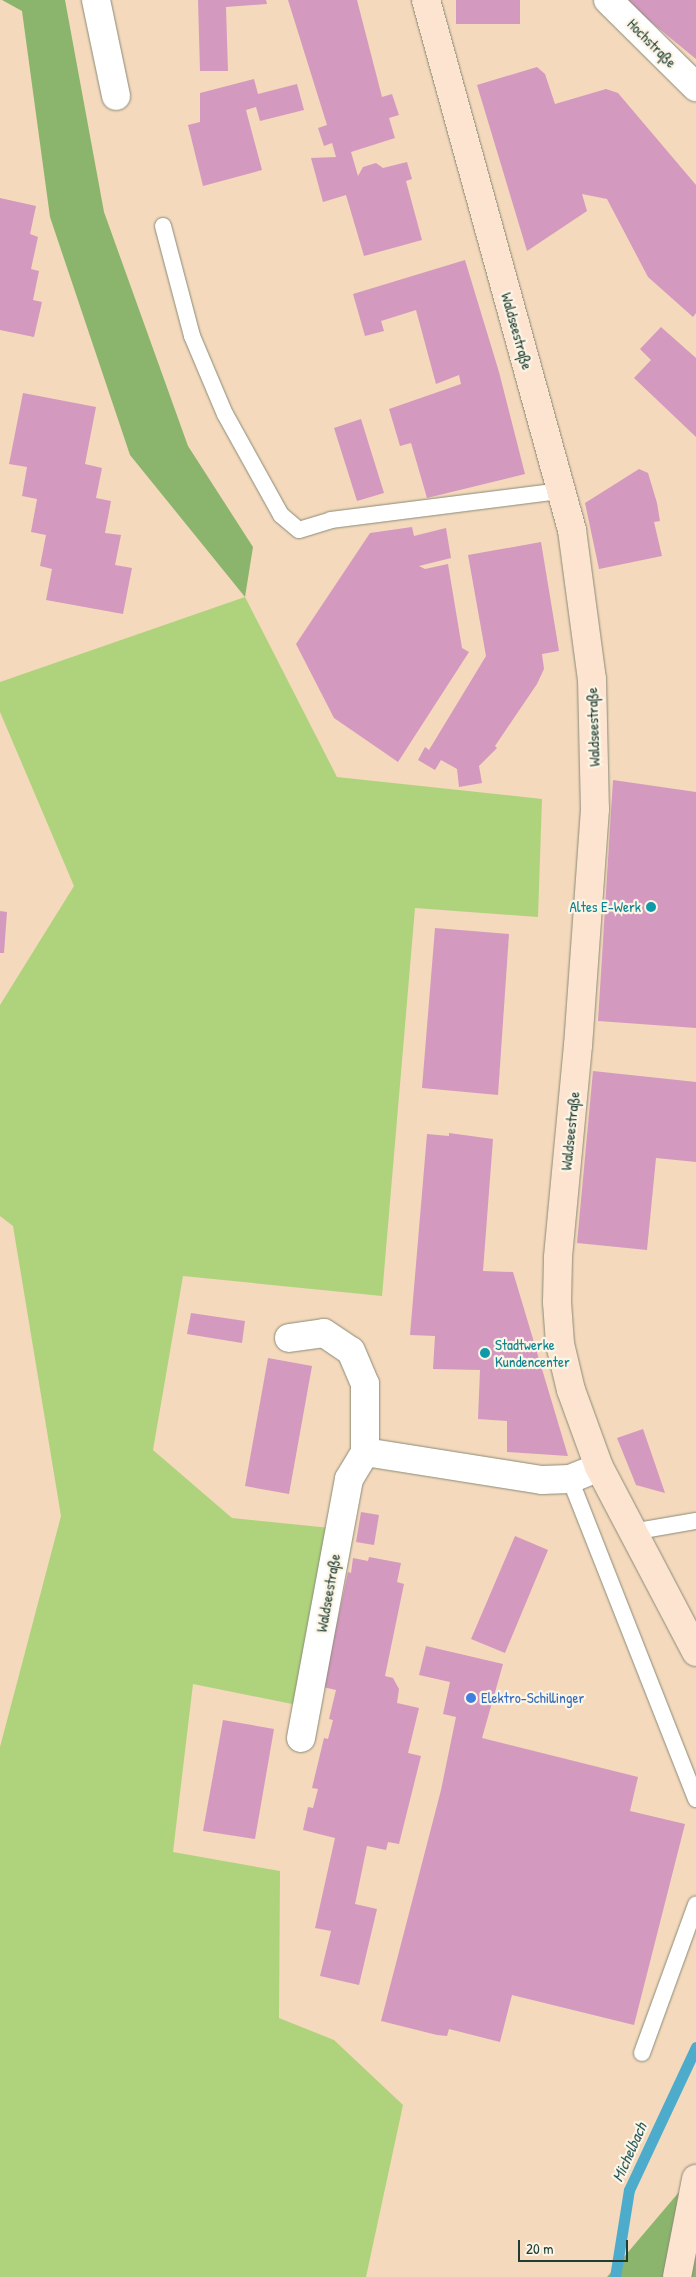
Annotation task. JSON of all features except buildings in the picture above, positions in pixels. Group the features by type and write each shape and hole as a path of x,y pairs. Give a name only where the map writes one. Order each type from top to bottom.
{"street":[{"path":"96,0 116,96"},
{"name":"Waldseestraße","path":"426,0 572,530 584,600 592,679 595,809 557,1302 560,1344 571,1390 599,1467 696,1652"},
{"name":"Hochstraße","path":"608,0 696,87"},
{"path":"289,1338 324,1333 351,1351 365,1384 365,1452 542,1480 570,1479 599,1467"},
{"name":"Waldseestraße","path":"301,1738 348,1479 365,1452"},
{"path":"678,2277 696,2179"}],"lane":[{"path":"163,226 192,336 225,414 281,515 299,530 331,520 561,491"},
{"path":"570,1479 696,1799"},
{"path":"632,1532 696,1521"},
{"path":"642,2053 696,1905"}],"green space":[{"path":"2,0 65,0 104,212 188,446 253,547 245,597 130,455 50,217 22,11"},
{"path":"245,597 337,777 542,799 538,917 415,908 382,1296 183,1276 153,1450 232,1518 340,1529 307,1707 193,1684 173,1852 280,1871 279,2018 334,2040 403,2105 366,2277 0,2277 0,1747 61,1516 13,1226 0,1216 0,1005 74,886 0,712 0,682"},
{"path":"696,2172 696,2277 607,2277"}],"waterway":[{"name":"Michelbach","path":"615,2277 629,2190 696,2047"}],"place":[{"name":"Altes E-Werk","path":"651,907"},
{"name":"Stadtwerke Kundencenter","path":"485,1353"},
{"name":"Elektro-Schillinger","path":"471,1698"}]}
